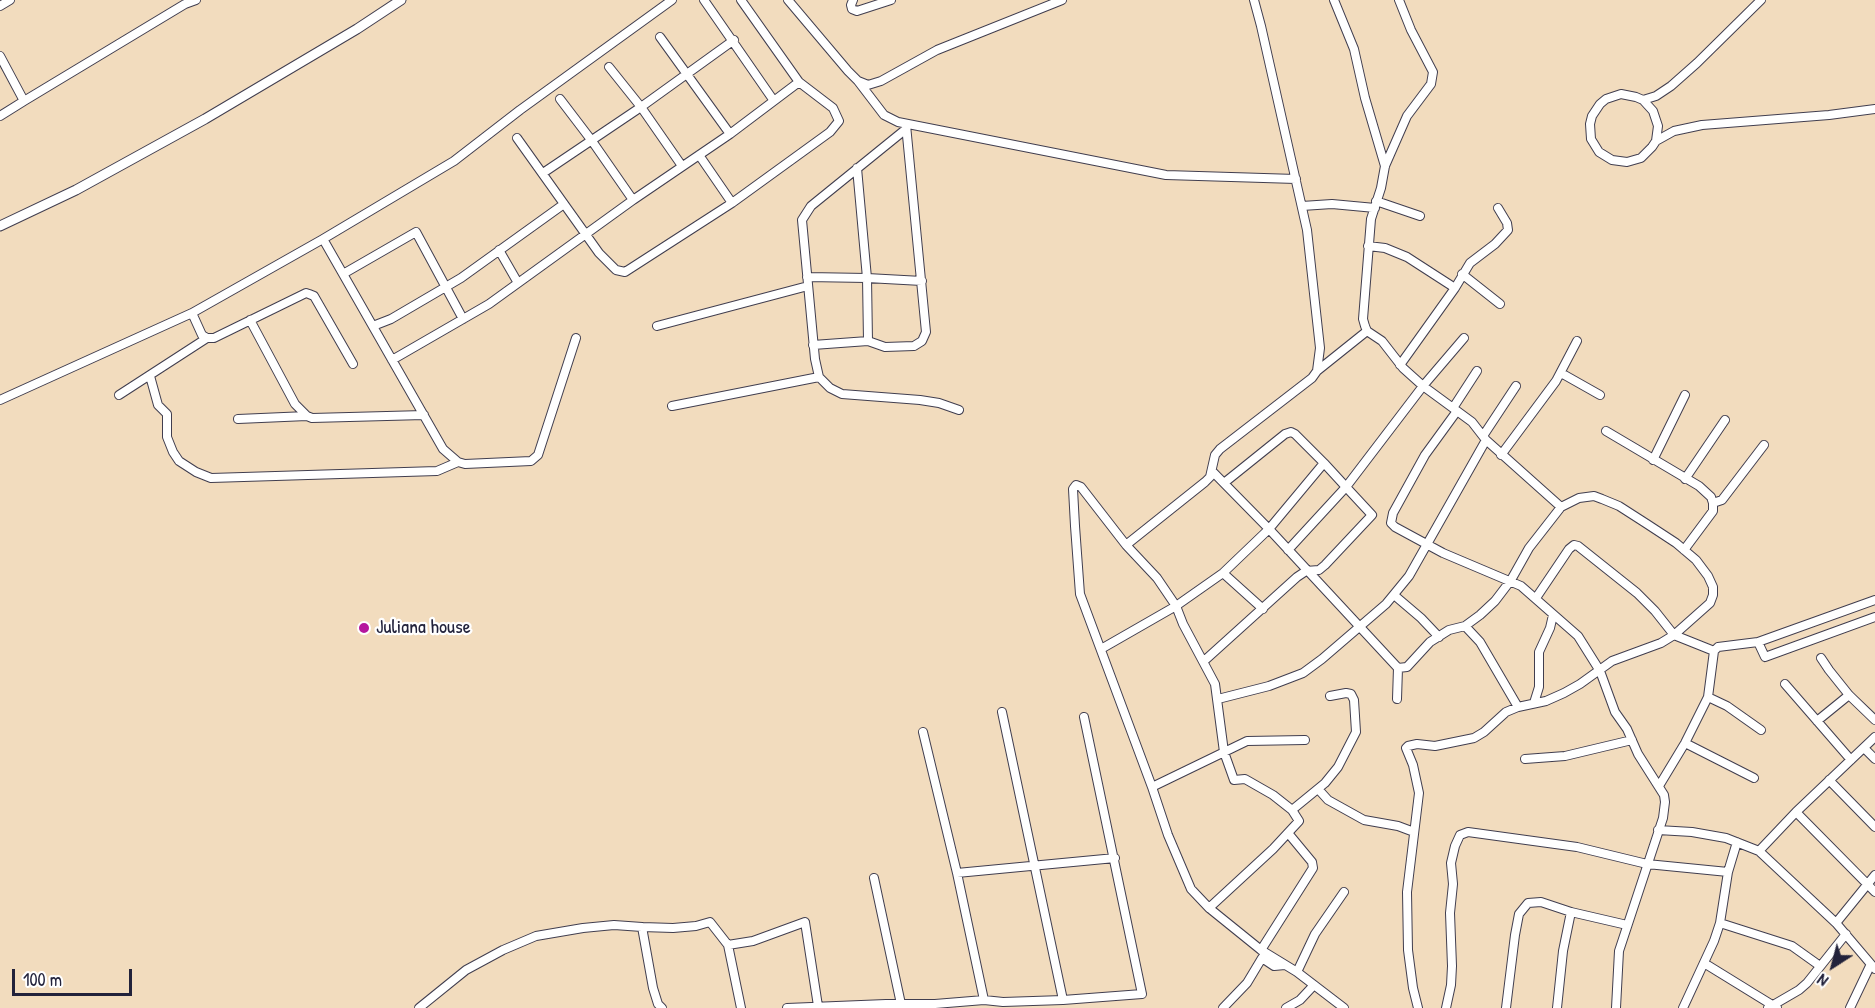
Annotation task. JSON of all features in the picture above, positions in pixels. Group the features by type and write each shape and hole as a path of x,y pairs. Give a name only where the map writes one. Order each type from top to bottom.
{"street":[{"path":"0,6 10,0"},
{"path":"0,116 182,2 196,0"},
{"path":"0,226 76,190 205,119 357,29 401,0"},
{"path":"0,400 192,313 323,239 454,161 520,110 672,0"},
{"path":"704,0 734,40 774,101"},
{"path":"517,138 599,253 613,267 625,272 732,203 830,132 839,121 833,108 799,82 741,0"},
{"path":"788,0 858,81 884,115 906,127 1166,175 1296,179"},
{"path":"853,0 850,5 857,11 891,0"},
{"path":"858,81 868,85 881,81 937,50 1062,0"},
{"path":"1254,0 1306,230 1320,348 1317,370"},
{"path":"1334,0 1354,49 1365,98 1385,166"},
{"path":"1400,0 1411,30 1433,72 1431,84 1407,116 1385,166 1371,219 1363,319 1367,331 1382,341 1400,365 1423,386 1472,422 1484,438 1561,507"},
{"path":"1643,100 1656,96 1671,86 1761,0"},
{"path":"660,37 730,134"},
{"path":"543,173 687,75 734,40"},
{"path":"0,56 24,101"},
{"path":"609,67 641,107 682,166"},
{"path":"392,360 489,304 633,200 730,134 799,82"},
{"path":"1629,95 1643,100 1656,118 1658,133 1656,141 1641,158 1627,162 1612,160 1599,152 1591,139 1592,116 1600,104 1613,96 1629,95"},
{"path":"560,99 633,200"},
{"path":"1656,141 1674,131 1702,125 1875,109"},
{"path":"906,127 811,206 802,220 813,345 819,377 830,388 842,394 920,400 939,403 959,410"},
{"path":"813,345 868,340 885,347 914,346 921,341 926,332 906,127"},
{"path":"699,155 732,203"},
{"path":"857,168 867,278 868,340"},
{"path":"373,326 447,286 564,204"},
{"path":"1302,207 1340,204 1376,205 1420,216"},
{"path":"1400,365 1474,258 1495,244 1508,230 1498,208"},
{"path":"343,274 416,232 463,319"},
{"path":"323,239 443,449 458,462 465,464 531,461 538,456 576,338"},
{"path":"1368,246 1385,248 1407,257 1455,288"},
{"path":"499,250 518,283"},
{"path":"1462,274 1500,304"},
{"path":"807,277 922,281"},
{"path":"657,326 808,286"},
{"path":"192,313 202,335 214,338 306,293 314,296 353,364"},
{"path":"250,320 295,404 307,416"},
{"path":"1126,545 1210,477 1212,462 1220,449 1312,378 1317,370 1367,331"},
{"path":"119,395 207,338"},
{"path":"1288,550 1346,487 1423,386 1464,338"},
{"path":"1502,455 1561,373 1577,341"},
{"path":"1477,370 1455,410 1425,455 1391,518 1391,523 1428,544 1521,586 1578,636 1600,671 1615,712 1659,786 1665,802 1658,831 1619,951 1616,1008"},
{"path":"1561,373 1600,395"},
{"path":"150,376 158,405 167,414 167,437 173,452 179,461 211,478 437,471 458,462"},
{"path":"672,406 819,377"},
{"path":"1218,699 1269,686 1303,673 1386,604 1409,576 1484,438 1516,386"},
{"path":"1653,460 1685,395"},
{"path":"238,419 424,415"},
{"path":"1685,479 1725,420"},
{"path":"1204,661 1297,577 1306,571 1319,570 1325,565 1372,515 1324,463 1291,432 1285,434 1224,483"},
{"path":"1606,432 1699,486 1711,497 1713,511 1708,521 1684,550"},
{"path":"1713,503 1722,500 1764,445"},
{"path":"1101,649 1176,606 1223,573 1269,529 1324,463"},
{"path":"1212,471 1398,668 1397,699"},
{"path":"1209,908 1299,821 1292,810 1273,795 1245,779 1234,780 1224,752 1215,684 1176,606 1157,578 1126,545 1081,487 1076,485 1073,489 1080,594 1168,835 1191,889 1209,908 1261,950 1296,972 1344,1008"},
{"path":"1398,668 1407,667 1430,642 1449,630 1465,626 1480,615 1495,601 1511,580 1529,548 1561,507 1587,496 1619,506 1684,550 1708,576 1713,587 1710,603 1674,635 1661,643 1623,655 1564,693 1546,701 1518,706 1506,712 1474,738 1435,746 1417,744 1408,746 1419,793 1407,892 1408,950 1418,1008"},
{"path":"1536,598 1569,549 1574,545 1578,546 1637,592 1655,610 1674,635 1713,651"},
{"path":"1223,573 1263,609"},
{"path":"1394,595 1422,618 1439,637"},
{"path":"1659,786 1685,743 1708,697 1713,651 1718,647 1758,642 1875,600"},
{"path":"1534,703 1539,687 1539,652 1553,615"},
{"path":"1758,642 1765,657 1875,617"},
{"path":"1465,626 1480,642 1518,706"},
{"path":"1821,658 1849,695 1875,720"},
{"path":"1785,684 1851,760"},
{"path":"1292,810 1319,790 1338,767 1356,732 1354,700 1351,694 1330,696"},
{"path":"1817,721 1849,695"},
{"path":"1708,697 1727,706 1761,730"},
{"path":"1002,712 1063,1000"},
{"path":"787,1008 935,1004 984,1000 1003,1002 1063,1000 1143,994 1084,717"},
{"path":"923,732 957,873 984,1000"},
{"path":"1760,851 1796,812 1875,737"},
{"path":"1152,787 1247,741 1305,740"},
{"path":"1525,759 1565,756 1632,740"},
{"path":"1685,743 1754,778"},
{"path":"1864,748 1875,759"},
{"path":"1829,780 1875,827"},
{"path":"1319,790 1328,800 1364,820 1398,826 1414,832"},
{"path":"1796,812 1875,892"},
{"path":"1658,831 1692,832 1737,842 1760,851 1836,923 1873,967 1850,1008"},
{"path":"1446,1008 1452,966 1449,913 1453,884 1451,863 1460,835 1468,832 1577,847 1647,864 1728,872"},
{"path":"1261,950 1313,868 1312,862 1288,833"},
{"path":"1683,1008 1720,923 1728,872 1737,842"},
{"path":"957,873 1115,858"},
{"path":"1836,923 1875,875"},
{"path":"874,878 901,1004"},
{"path":"1296,972 1315,934 1344,892"},
{"path":"1506,1008 1519,914 1528,903 1541,902 1571,912 1628,925"},
{"path":"1557,1008 1563,951 1571,912"},
{"path":"419,1008 466,970 503,950 536,936 614,925 696,926 710,922 728,945 741,1008"},
{"path":"728,945 753,941 804,922 818,1006"},
{"path":"1720,923 1792,946 1820,966"},
{"path":"642,927 652,988 662,1008"},
{"path":"1704,963 1756,993 1772,1007 1799,990 1846,934"},
{"path":"1223,1008 1252,976 1262,958 1274,966 1285,965"},
{"path":"1286,1008 1300,1000 1314,985"}],"place":[{"name":"Juliana house","path":"364,628"}]}
